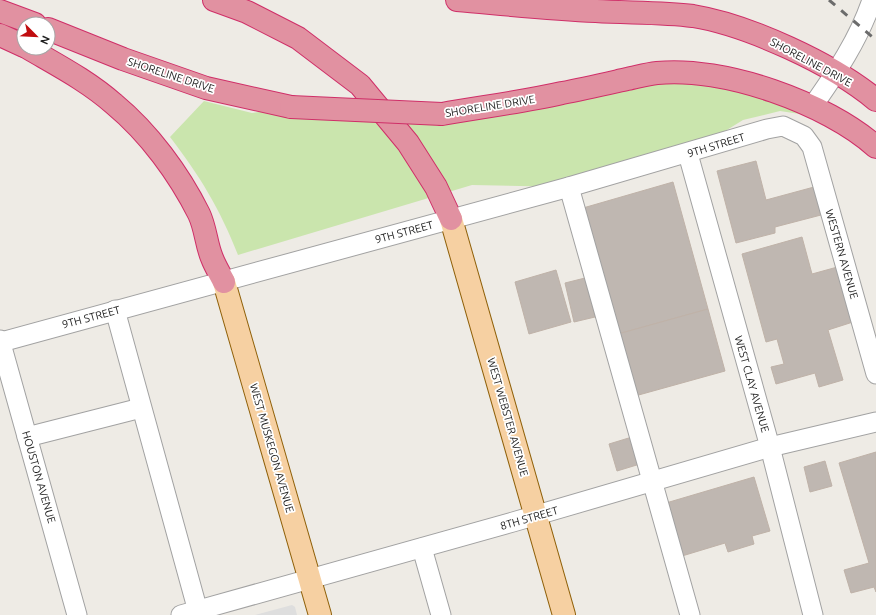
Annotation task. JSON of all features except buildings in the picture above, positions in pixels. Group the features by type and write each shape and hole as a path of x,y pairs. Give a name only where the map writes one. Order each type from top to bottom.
{"highway":[{"path":"214,0 247,12 298,38 360,85 408,143 436,187 451,219"},
{"name":"SHORELINE DRIVE","path":"457,0 588,11 693,16 738,28 774,41 836,72 876,100"},
{"path":"0,10 16,17"},
{"name":"SHORELINE DRIVE","path":"56,32 123,59 206,88 291,107 442,114 545,97 657,73 702,73 745,81 812,107 839,120 864,136 876,147"},
{"path":"0,35 16,42"},
{"path":"42,56 76,76 114,104 156,148 179,180 199,214 207,236 211,257 224,282"}],"main road":[{"name":"WEST WEBSTER AVENUE","path":"451,219 564,615"},
{"name":"WEST MUSKEGON AVENUE","path":"224,282 320,615"}],"street":[{"path":"812,107 836,72 862,26 872,0"},
{"name":"9TH STREET","path":"0,341 224,282 569,187 688,154 766,129 783,126 804,136"},
{"name":"WESTERN AVENUE","path":"804,136 812,147 876,374"},
{"name":"WEST CLAY AVENUE","path":"688,154 770,447 813,615"},
{"path":"569,187 690,615"},
{"path":"115,310 193,614"},
{"name":"HOUSTON AVENUE","path":"0,341 77,615"},
{"path":"27,437 141,408"},
{"name":"8TH STREET","path":"193,614 310,578 536,516 770,447 876,422"},
{"path":"422,548 441,615"}],"green space":[{"path":"702,73 839,120 780,111 743,120 688,154 569,187 472,185 238,255 224,223 200,179 170,137 204,101 252,113 291,107 442,114"}],"shaded area":[{"path":"292,605 295,607 297,615 255,615"}],"railway":[{"path":"829,0 876,40"}]}
